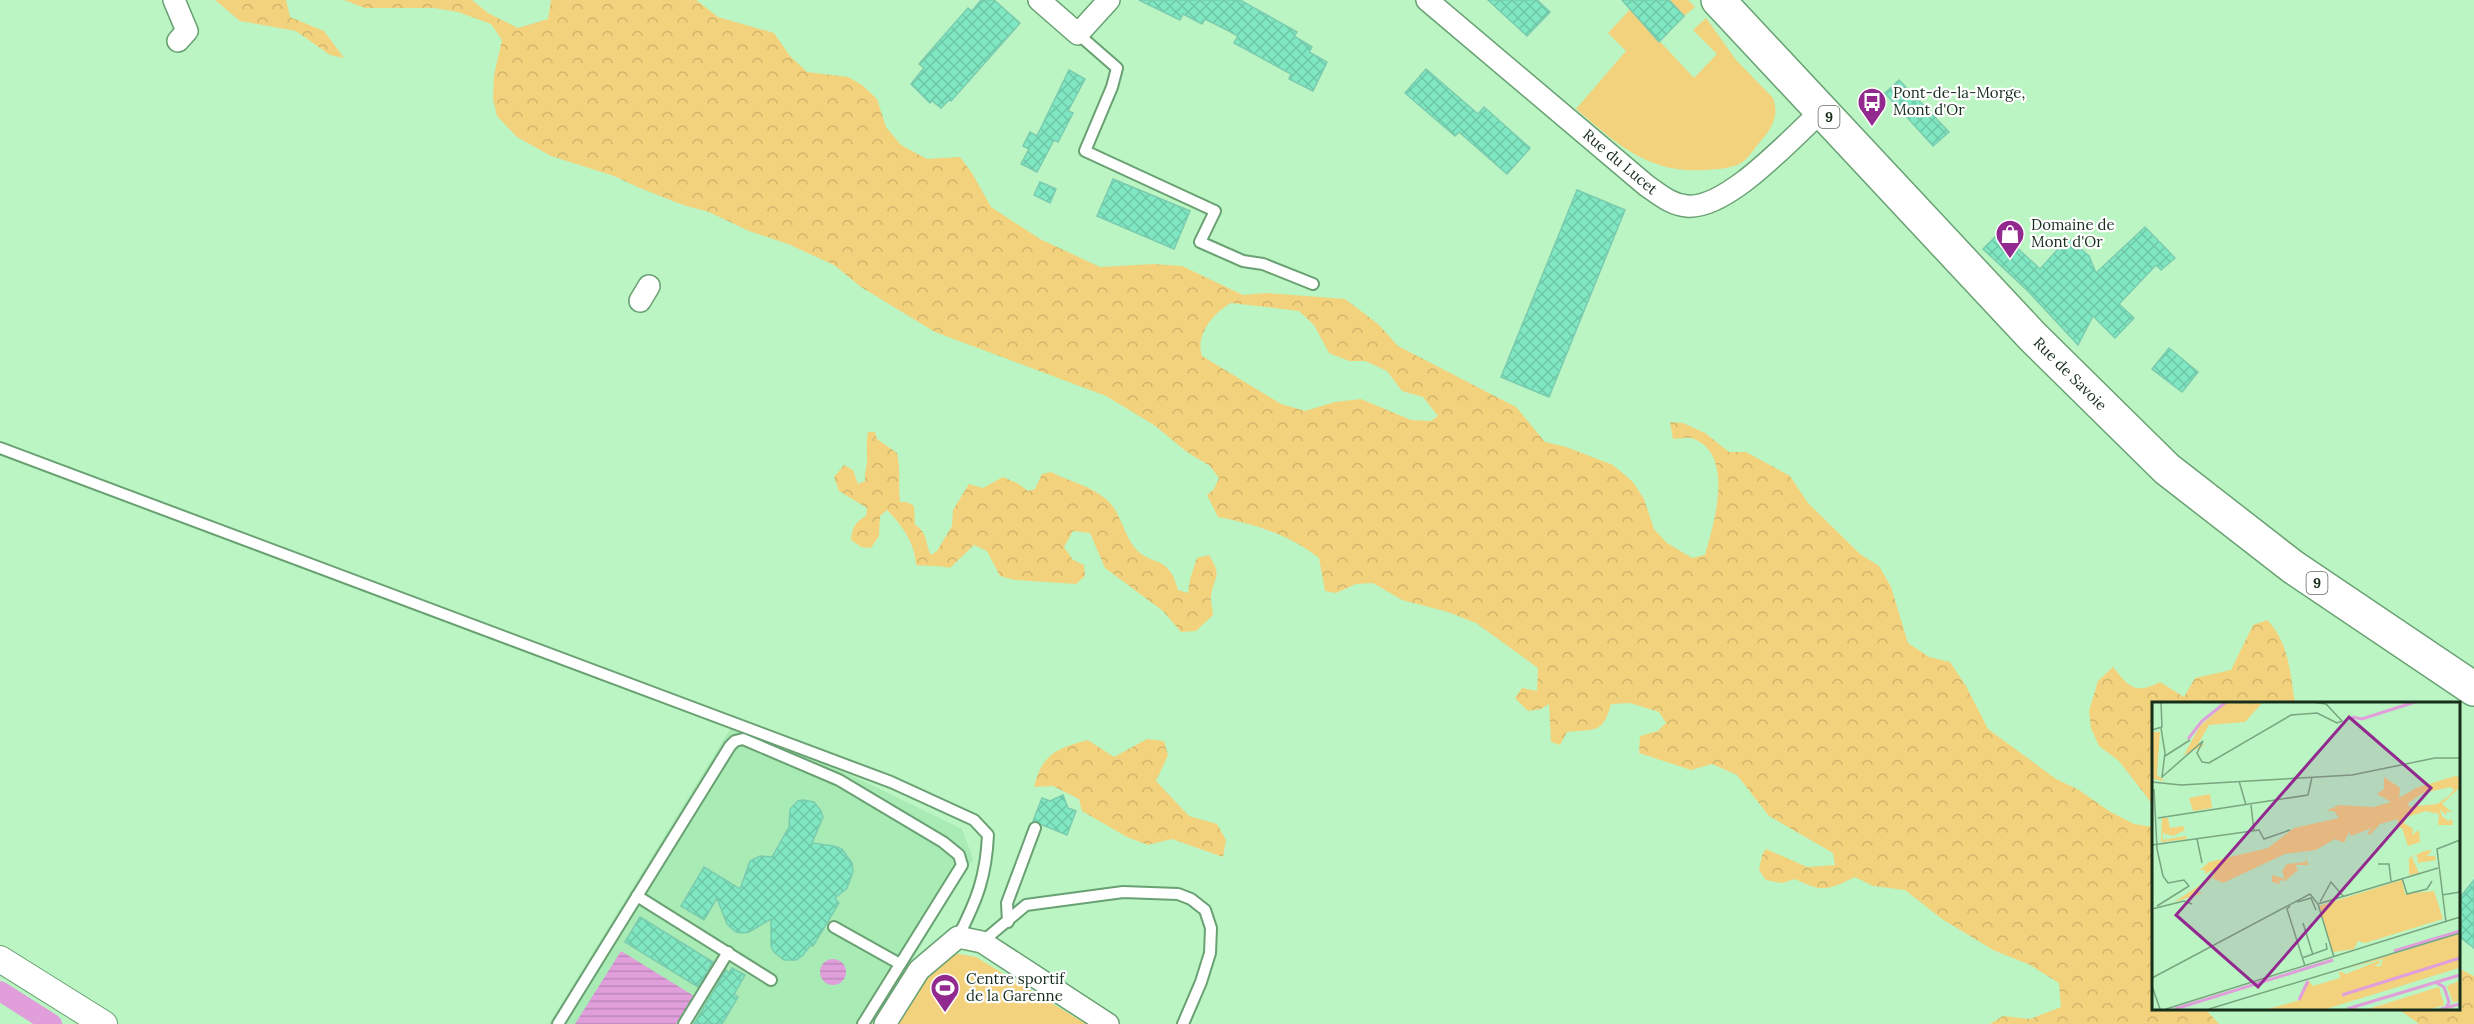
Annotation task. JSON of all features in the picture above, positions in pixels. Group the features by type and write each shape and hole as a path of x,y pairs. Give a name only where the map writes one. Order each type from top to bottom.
{"main road":[{"name":"Rue de Savoie","path":"1719,0 2032,336 2166,469 2293,567 2474,689"}],"street":[{"path":"174,0 187,31 178,41"},
{"path":"1039,0 1078,34 1109,0"},
{"name":"Rue du Lucet","path":"1427,0 1647,186 1668,201 1687,206 1704,204 1740,184 1823,110"},
{"path":"885,1024 919,970 958,937 982,942 1108,1024"},
{"path":"0,959 104,1024"}],"lane":[{"path":"1078,34 1117,68 1113,87 1085,151 1215,211 1200,242 1242,261 1263,264 1313,284"},
{"path":"0,448 891,782 974,820 988,835 986,864 976,902 958,937"},
{"path":"558,1024 730,746 735,741 743,739 839,780 943,842 959,855 962,865 863,1024"},
{"path":"1008,922 1007,903 1035,828"},
{"path":"982,942 1026,905 1112,894 1178,894 1191,899 1205,910 1211,928 1210,953 1201,982 1183,1024"},
{"path":"637,896 771,980"},
{"path":"834,927 900,964"},
{"path":"684,1024 728,952"}],"shaded area":[{"path":"732,726 855,777 962,829 973,859 873,1024 549,1024"},
{"path":"621,951 694,996 676,1024 575,1024"},
{"path":"833,959 842,963 846,972 842,981 833,985 824,981 820,972 824,963"}],"green space":[{"path":"215,0 286,0 290,17 324,31 344,58 330,55 296,31 240,21"},
{"path":"344,0 472,0 488,13 518,28 548,19 551,0 696,0 718,17 774,33 790,56 807,72 848,77 862,85 877,99 886,127 901,145 927,159 960,157 991,207 1040,239 1100,267 1154,264 1182,266 1243,295 1266,293 1345,299 1378,324 1398,346 1516,407 1545,442 1566,447 1613,465 1633,482 1644,499 1654,529 1667,543 1692,558 1705,555 1716,508 1718,473 1713,458 1705,446 1691,438 1673,439 1670,422 1683,423 1705,433 1729,452 1746,452 1790,476 1808,503 1860,554 1879,566 1891,587 1908,643 1929,657 1950,662 1966,686 1988,729 2056,779 2079,790 2109,811 2134,824 2152,827 2152,1009 2207,1009 2219,1024 1990,1024 2003,1016 2030,1019 2061,1007 2059,983 2030,965 1993,950 1942,919 1905,890 1873,886 1855,877 1825,888 1795,879 1782,883 1766,880 1759,870 1762,855 1766,849 1807,867 1835,865 1833,853 1769,816 1737,775 1712,764 1691,770 1639,753 1640,736 1658,731 1666,723 1659,712 1630,703 1611,704 1605,721 1601,725 1591,730 1567,732 1560,745 1551,742 1549,704 1541,709 1528,711 1515,698 1522,688 1537,691 1538,668 1476,623 1448,612 1402,600 1373,583 1356,584 1336,593 1325,591 1319,558 1296,543 1272,532 1218,517 1207,495 1214,489 1219,478 1210,466 1187,452 1154,425 1106,396 935,332 861,287 834,265 788,244 749,231 709,212 683,205 614,176 551,156 517,137 497,116 493,99 494,75 502,40 491,24 458,12 434,8 365,8","holes":["1231,303 1299,311 1314,325 1329,353 1349,361 1365,361 1387,371 1402,391 1423,397 1438,416 1431,421 1411,420 1361,399 1335,402 1305,411 1281,404 1202,356 1200,348 1207,325"]},
{"path":"1639,0 1637,17 1694,78 1717,54 1693,30 1706,18 1736,60 1773,98 1775,117 1771,128 1741,163 1728,168 1705,170 1666,167 1634,154 1576,109 1626,51 1608,33"},
{"path":"1669,0 1688,0 1695,7 1684,16"},
{"path":"868,432 875,432 877,439 897,453 900,502 907,502 914,506 915,525 922,531 931,555 937,551 952,526 953,510 969,484 983,488 1003,477 1028,491 1035,489 1042,474 1051,472 1086,487 1106,499 1115,509 1134,547 1140,553 1164,565 1174,578 1178,590 1188,593 1197,558 1209,555 1217,572 1211,598 1213,615 1196,631 1181,632 1163,611 1105,568 1090,533 1073,531 1064,547 1073,560 1084,565 1085,576 1076,584 1015,580 1000,576 987,551 974,545 950,568 916,565 907,535 887,510 880,516 879,536 871,548 861,547 851,540 851,536 857,523 866,516 867,508 839,491 834,477 844,465 853,470 858,484 865,481"},
{"path":"2267,620 2280,638 2290,669 2295,702 2152,702 2152,804 2119,761 2099,746 2091,728 2089,711 2098,681 2113,667 2123,680 2133,687 2144,688 2160,682 2184,697 2195,678 2231,670 2253,625"},
{"path":"1147,739 1164,741 1168,755 1156,781 1189,816 1217,824 1226,840 1223,857 1172,839 1148,845 1127,837 1082,811 1079,799 1053,786 1034,787 1046,760 1052,754 1068,746 1088,740 1114,757"},
{"path":"959,954 976,957 1086,1024 892,1024 911,990 926,970 946,956"},
{"path":"2459,968 2474,976 2474,1024 2419,1024 2398,1009 2459,1009"}],"building":[{"path":"981,0 994,0 1020,23 951,101 949,100 941,108 932,101 930,103 911,84 924,68 919,64 968,8 972,11"},
{"path":"1139,0 1240,0 1297,32 1294,36 1312,47 1309,52 1327,62 1313,91 1289,79 1291,74 1234,43 1238,36 1225,29 1205,19 1202,24 1183,14 1180,20"},
{"path":"1488,0 1537,0 1550,12 1527,36"},
{"path":"1622,0 1669,0 1684,16 1659,42"},
{"path":"1426,69 1478,114 1484,107 1530,148 1507,174 1459,132 1455,136 1405,93"},
{"path":"1069,70 1085,79 1068,111 1073,113 1058,142 1054,140 1037,172 1021,164 1029,149 1023,146 1030,132 1037,136"},
{"path":"1899,80 1949,132 1933,146 1885,93"},
{"path":"1113,179 1190,211 1174,249 1097,216"},
{"path":"1040,182 1056,189 1050,203 1034,195"},
{"path":"1577,190 1625,210 1549,397 1501,377"},
{"path":"2145,227 2175,258 2161,270 2156,265 2119,304 2134,318 2115,338 2093,316 2078,345 2028,291 1983,249 2000,232 2040,269 2068,238 2089,256 2096,273"},
{"path":"2169,348 2198,372 2182,392 2152,369"},
{"path":"1063,795 1068,808 1076,811 1067,835 1033,821 1042,798 1050,801"},
{"path":"798,801 814,802 823,817 812,843 842,849 852,863 853,872 847,888 835,898 839,903 813,946 811,945 802,956 796,960 784,960 774,952 771,946 771,919 749,932 736,932 727,924 717,898 704,920 681,906 704,867 740,889 750,861 760,856 772,857 789,827 790,809"},
{"path":"2474,880 2474,948 2459,937 2459,899"},
{"path":"640,917 713,962 698,987 625,942"},
{"path":"732,968 745,975 734,994 738,997 722,1024 694,1024 726,970 729,973"}],"waterway":[{"path":"0,991 52,1024"}],"place":[{"name":"Pont-de-la-Morge, Mont d'Or","path":"1872,128"},
{"name":"Domaine de Mont d'Or","path":"2010,260"},
{"name":"Centre sportif de la Garenne","path":"945,1014"}]}
